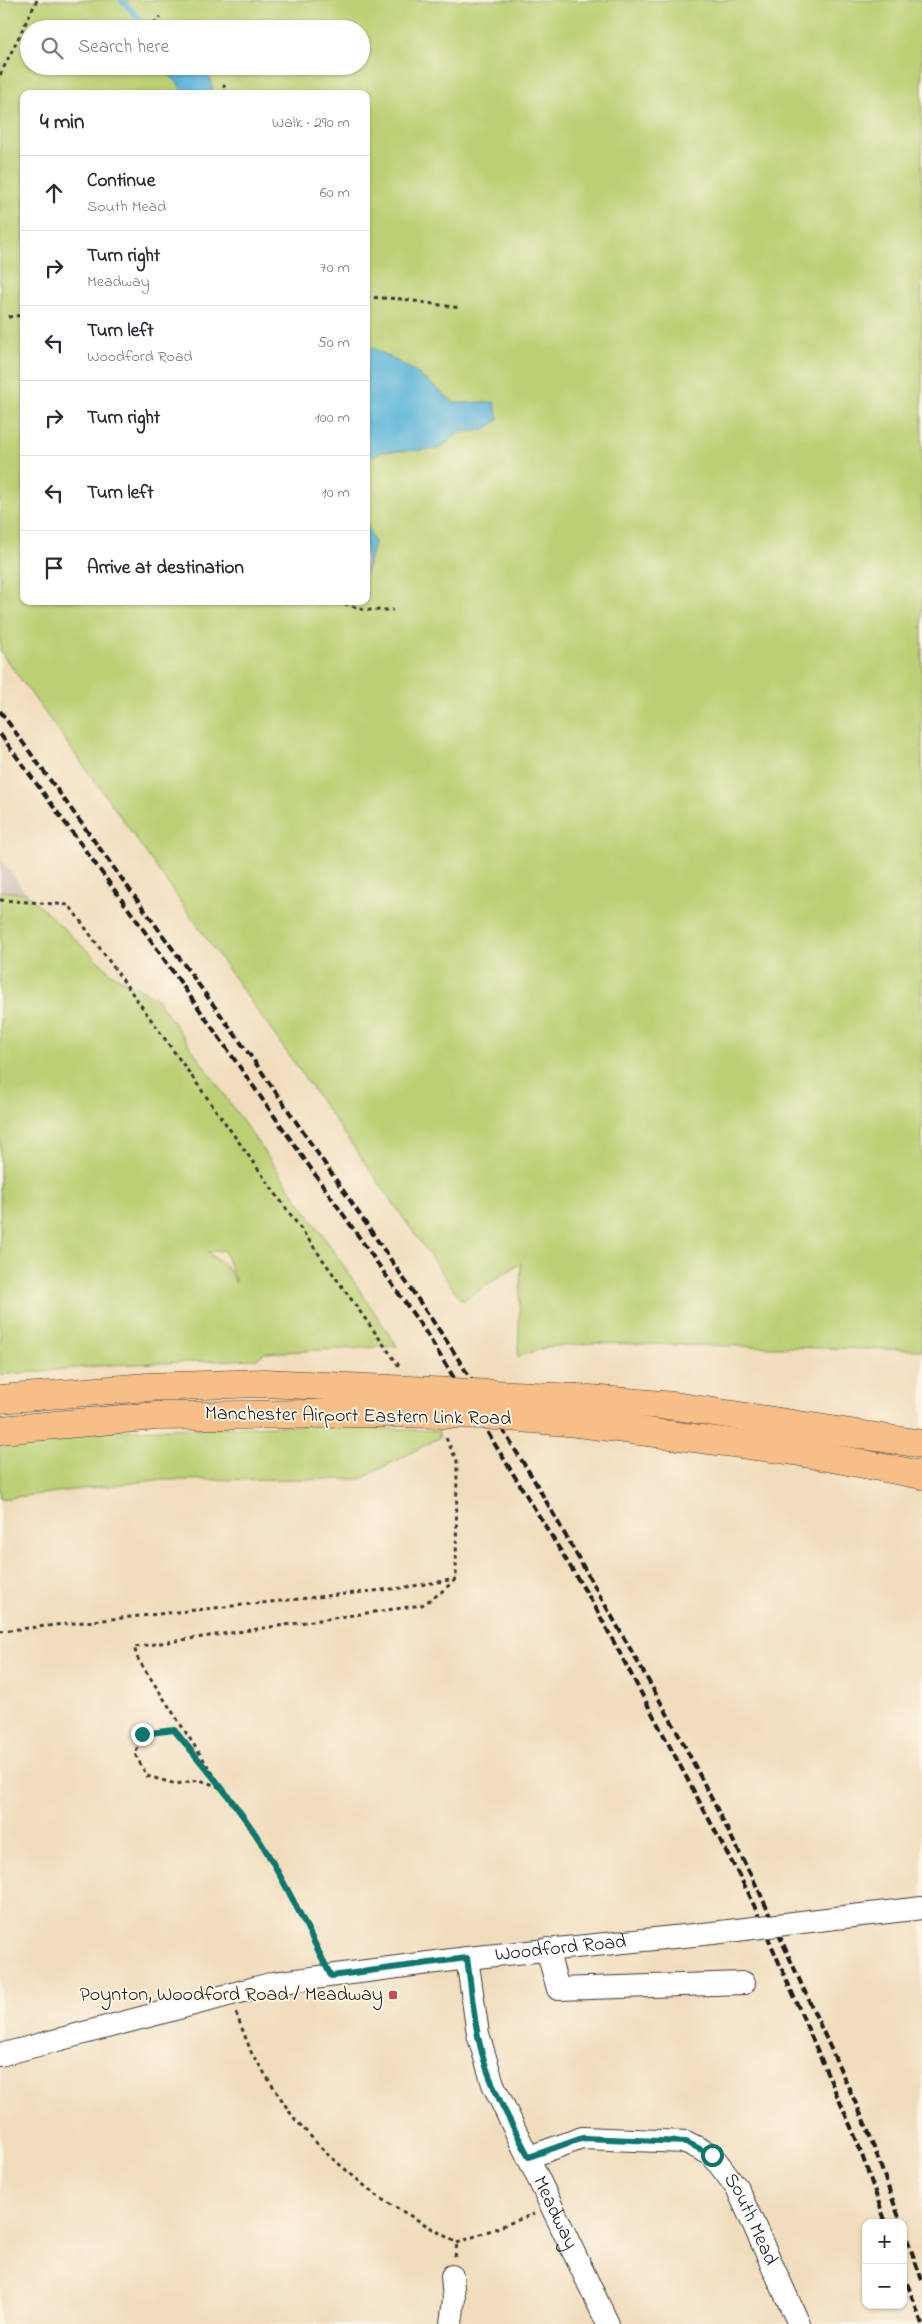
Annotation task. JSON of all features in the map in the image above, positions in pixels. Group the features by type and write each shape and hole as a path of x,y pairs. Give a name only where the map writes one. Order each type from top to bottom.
{"highway":[{"name":"Manchester Airport Eastern Link Road","path":"0,1399 147,1387 265,1383 390,1401 578,1410 675,1406 922,1444"},
{"name":"Manchester Airport Eastern Link Road","path":"0,1430 156,1416 390,1401"},
{"name":"Manchester Airport Eastern Link Road","path":"578,1410 922,1475"}],"street":[{"name":"Woodford Road","path":"0,2055 98,2031 274,1983 467,1958 922,1908"},
{"path":"547,1950 558,1989 744,1983"},
{"name":"Meadway","path":"467,1958 478,2034 484,2060 493,2084 608,2324"},
{"name":"South Mead","path":"529,2157 582,2138 686,2142 712,2155 737,2188 799,2324"},
{"path":"451,2324 454,2299 452,2276"}],"path":[{"path":"27,20 37,0"},
{"path":"0,75 20,34"},
{"path":"221,90 224,86"},
{"path":"370,297 401,299 460,308"},
{"path":"8,317 20,315"},
{"path":"349,605 364,610 393,610"},
{"path":"0,900 69,904 327,1268"},
{"path":"0,1631 381,1590 456,1579 439,1594 422,1605 134,1647 138,1659 222,1788 260,1841 296,1904 331,1976"},
{"path":"174,1730 222,1788 200,1780 176,1784 146,1776 135,1754 142,1734 174,1730"},
{"path":"229,1994 252,2054 293,2117 326,2153 378,2197 457,2243 551,2208"}],"shaded area":[{"path":"0,858 26,893 0,891"}],"green space":[{"path":"0,0 922,0 922,1350 595,1343 547,1347 518,1357 521,1263 462,1301 118,813 0,651"},
{"path":"0,891 26,893 112,974 156,998 322,1234 397,1346 264,1353 257,1359 110,1365 0,1375","holes":["224,1250 236,1283 228,1269 208,1252"]},
{"path":"318,1425 439,1431 439,1438 361,1479 156,1480 0,1499 0,1441 88,1431"}],"water":[{"path":"169,75 208,75 211,80 212,90 182,90"},
{"path":"370,346 413,370 455,403 494,402 499,419 485,430 460,432 439,449 381,452 370,458"},
{"path":"370,532 374,543 370,558"}],"waterway":[{"path":"122,0 140,20"}],"railway":[{"path":"0,711 257,1065 450,1346 534,1480 677,1731 759,1891 867,2128 900,2219"},
{"path":"0,734 138,922 425,1331 594,1605 749,1894 857,2141 885,2219"},
{"path":"907,2239 922,2280"},
{"path":"907,2283 922,2324"}],"place":[{"name":"Poynton, Woodford Road / Meadway","path":"393,1995"}],"route":[{"path":"142,1734 174,1730 222,1788 260,1841 296,1904 331,1976 467,1958 478,2034 484,2060 493,2084 529,2157 582,2138 686,2142 712,2155"}]}
